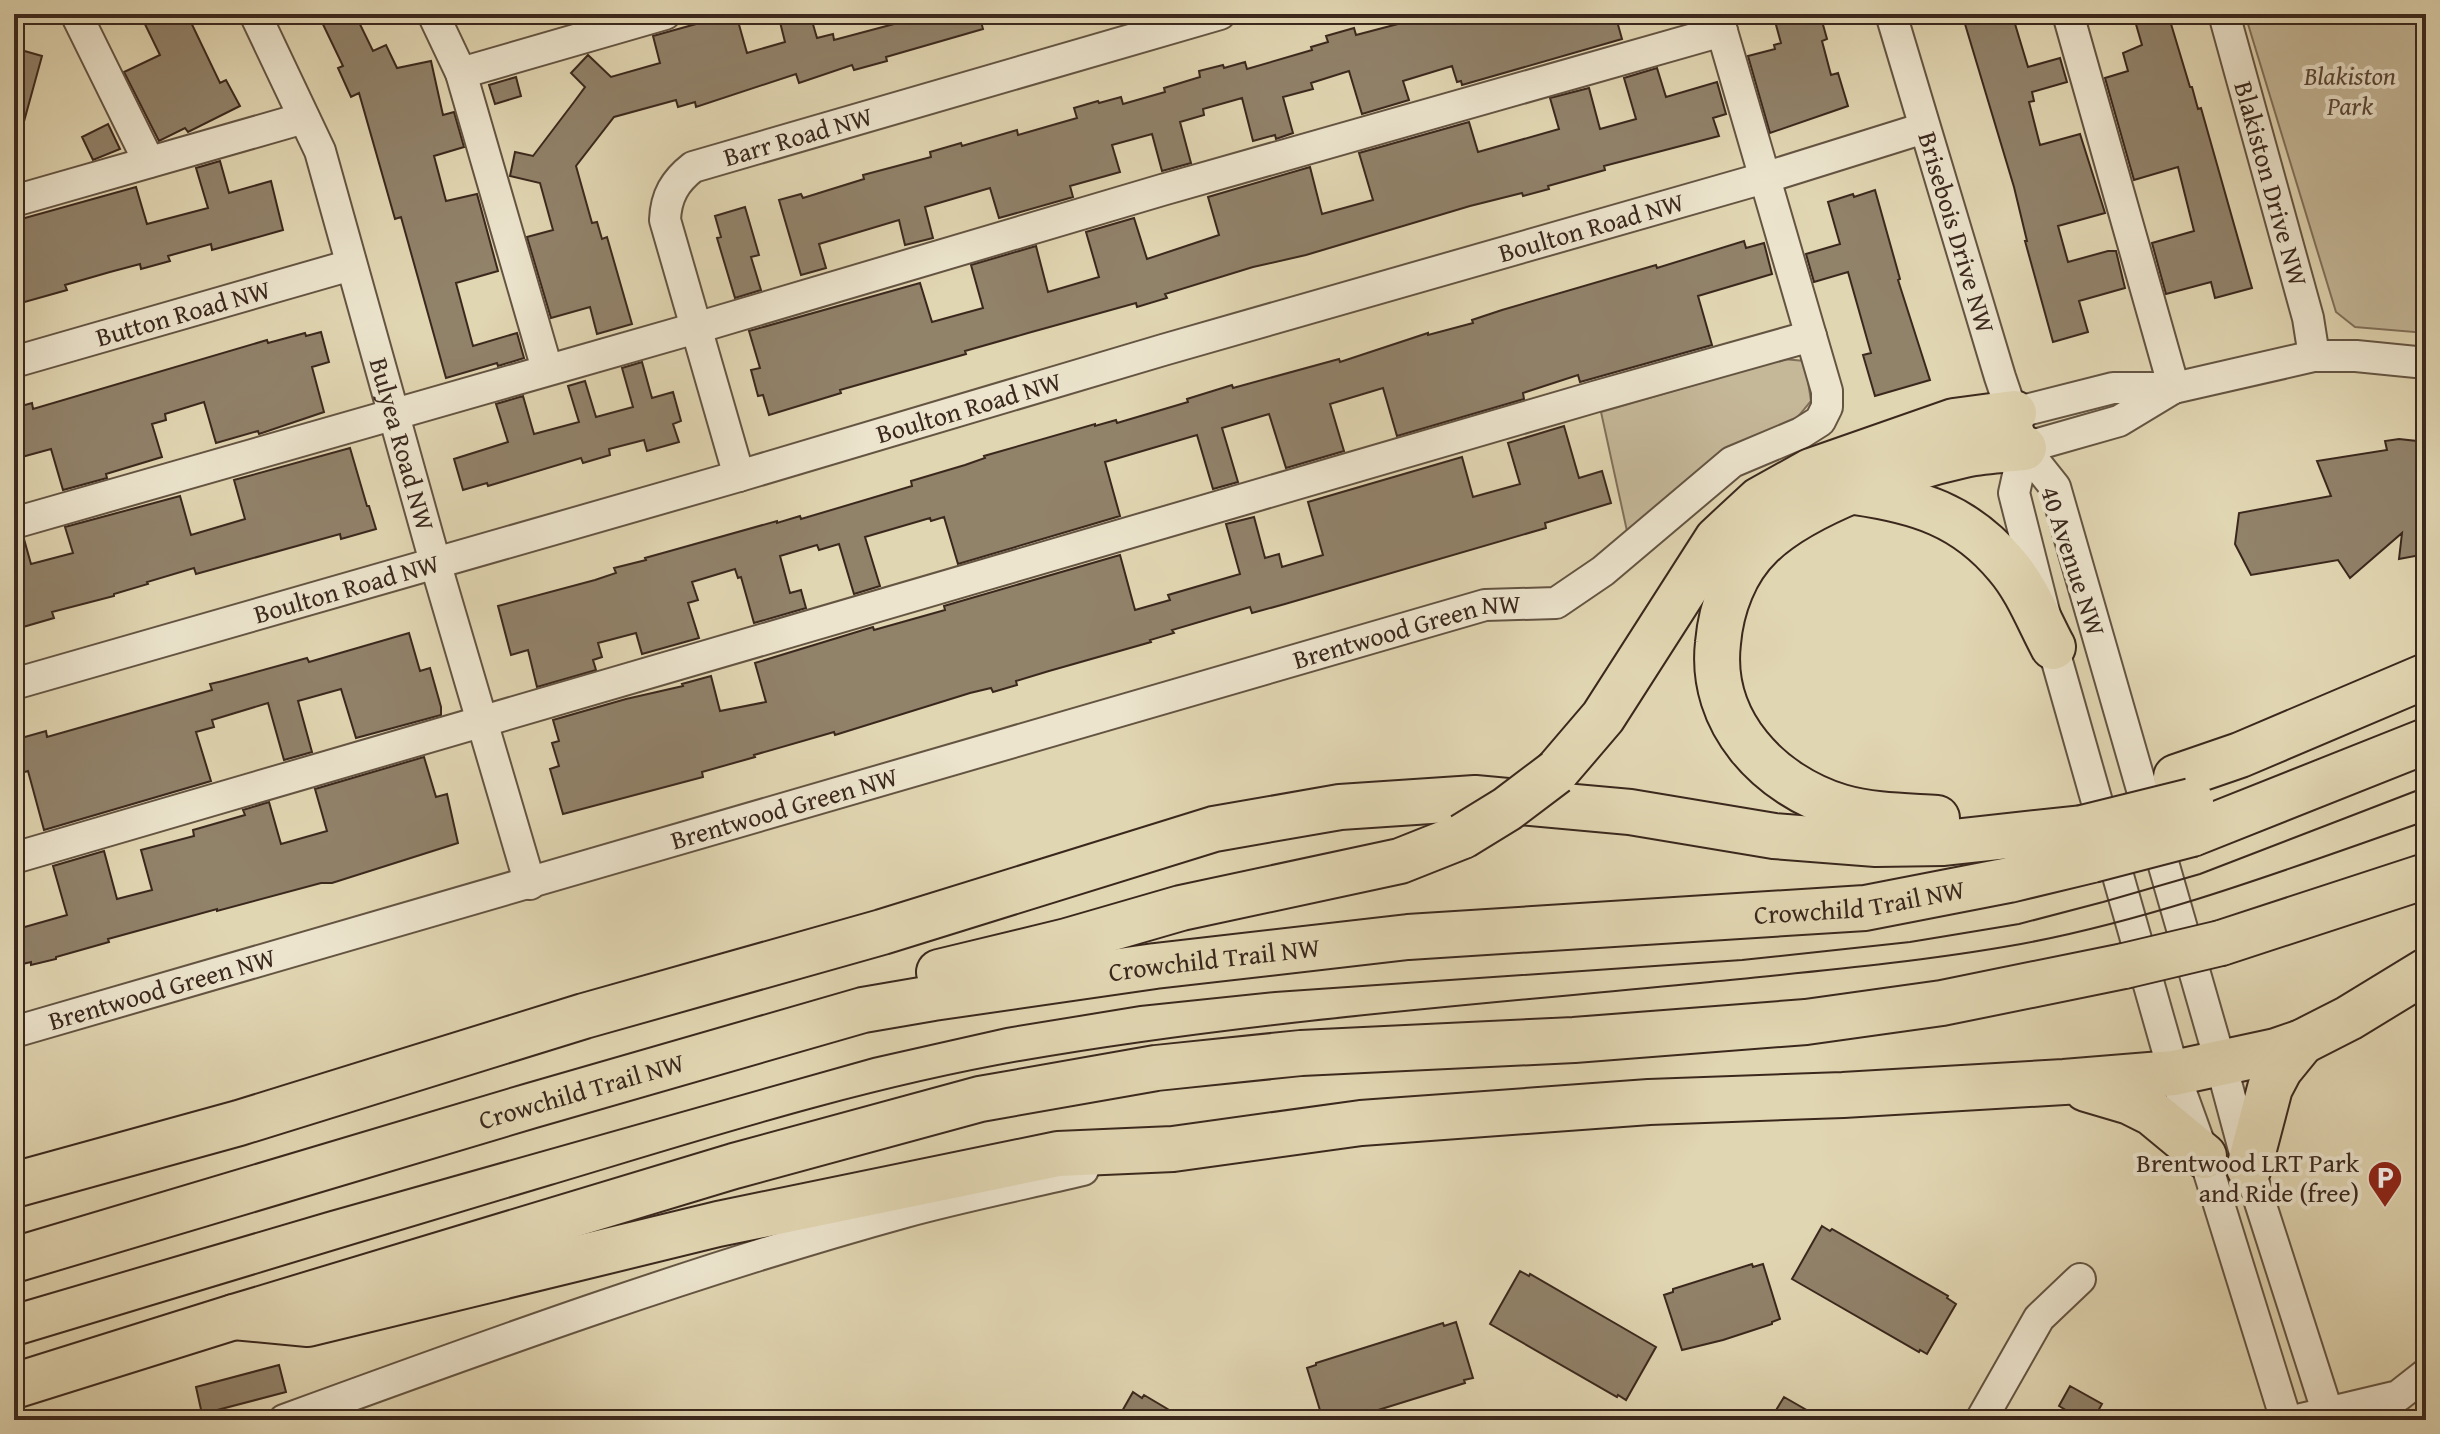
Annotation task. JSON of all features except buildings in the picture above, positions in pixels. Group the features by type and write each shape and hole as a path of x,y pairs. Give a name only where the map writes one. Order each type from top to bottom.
{"highway":[{"path":"863,1010 944,970 1067,941 1181,908 1400,861 1463,836 1507,809 1556,772 1603,717 1717,539 1759,500 1811,471 1954,421 2019,430"},
{"path":"2019,430 1965,455 1852,492 1810,510 1772,535 1749,559 1732,588 1721,620 1717,665 1727,710 1741,737 1766,765 1802,791 1843,808 1865,813 1955,819 2022,813 2083,831"},
{"path":"1852,492 1922,505 1963,525 2008,567 2053,647"},
{"path":"14,1185 239,1123 584,1016 882,932 1214,829 1326,809 1475,798 1630,812 1774,836 1876,844 1973,841 2083,831 2186,804 2240,755 2426,676"},
{"name":"Crowchild Trail NW","path":"14,1260 863,1010 1155,966 1408,937 1865,908 2009,880 2083,831 2186,804 2290,796 2426,741"},
{"path":"14,1386 734,1166 980,1099 1156,1068 1301,1053 1574,1040 1806,1022 1942,1003 2221,943 2426,876"},
{"path":"234,1317 308,1324 718,1224 1058,1154 1173,1149 1376,1121 1649,1102 1843,1095 2174,1073 2276,1051 2302,1042 2349,1018 2426,971"},
{"path":"2249,1168 2270,1088 2280,1069 2302,1042"},
{"path":"2064,1082 2141,1107 2166,1122 2204,1156"}],"street":[{"path":"76,14 149,162"},
{"name":"Bulyea Road NW","path":"255,14 320,151 435,562 530,884"},
{"path":"433,14 461,73 547,369"},
{"path":"461,73 665,14"},
{"name":"Barr Road NW","path":"739,476 665,220 669,195 683,175 693,167 1220,14"},
{"name":"Brisebois Drive NW","path":"1891,14 2000,377 2019,430"},
{"path":"2068,14 2174,388"},
{"name":"Blakiston Drive NW","path":"2234,18 2308,318 2314,356"},
{"path":"14,523 696,328 1719,22 1811,336 14,858"},
{"path":"14,201 304,118"},
{"name":"Boulton Road NW","path":"14,684 1764,178 1924,128"},
{"name":"Button Road NW","path":"14,362 351,265"},
{"name":"Brentwood Green NW","path":"14,1032 1485,605 1556,603 1603,571 1732,462 1801,433 1820,421 1827,407 1827,391 1811,336"},
{"path":"2019,430 2113,388 2174,388 2314,356 2356,356 2426,363"},
{"name":"40 Avenue NW","path":"2019,430 2014,493 2053,647 2174,1073 2204,1156 2286,1420"},
{"name":"40 Avenue NW","path":"2019,430 2055,487 2249,1168 2329,1416"},
{"path":"284,1420 457,1357 755,1256 908,1212 1173,1149"},
{"path":"1981,1420 2039,1318 2080,1279"},
{"path":"2297,1420 2392,1408 2426,1374"}],"green space":[{"name":"Blakiston Park","path":"2269,14 2426,14 2426,333 2355,327 2336,312 2248,24"},
{"path":"1783,359 1805,361 1811,401 1797,418 1717,461 1627,531 1601,412"}],"tram line":[{"path":"14,1304 873,1058 1006,1028 1140,1006 1275,992 1742,960 1910,942 2019,924 2200,874 2426,787"},
{"path":"14,1347 725,1133 842,1100 960,1072 1189,1035 1861,966 2021,944 2175,906 2426,821"}],"place":[{"name":"Brentwood LRT Park and Ride (free)","path":"2385,1209"}]}
